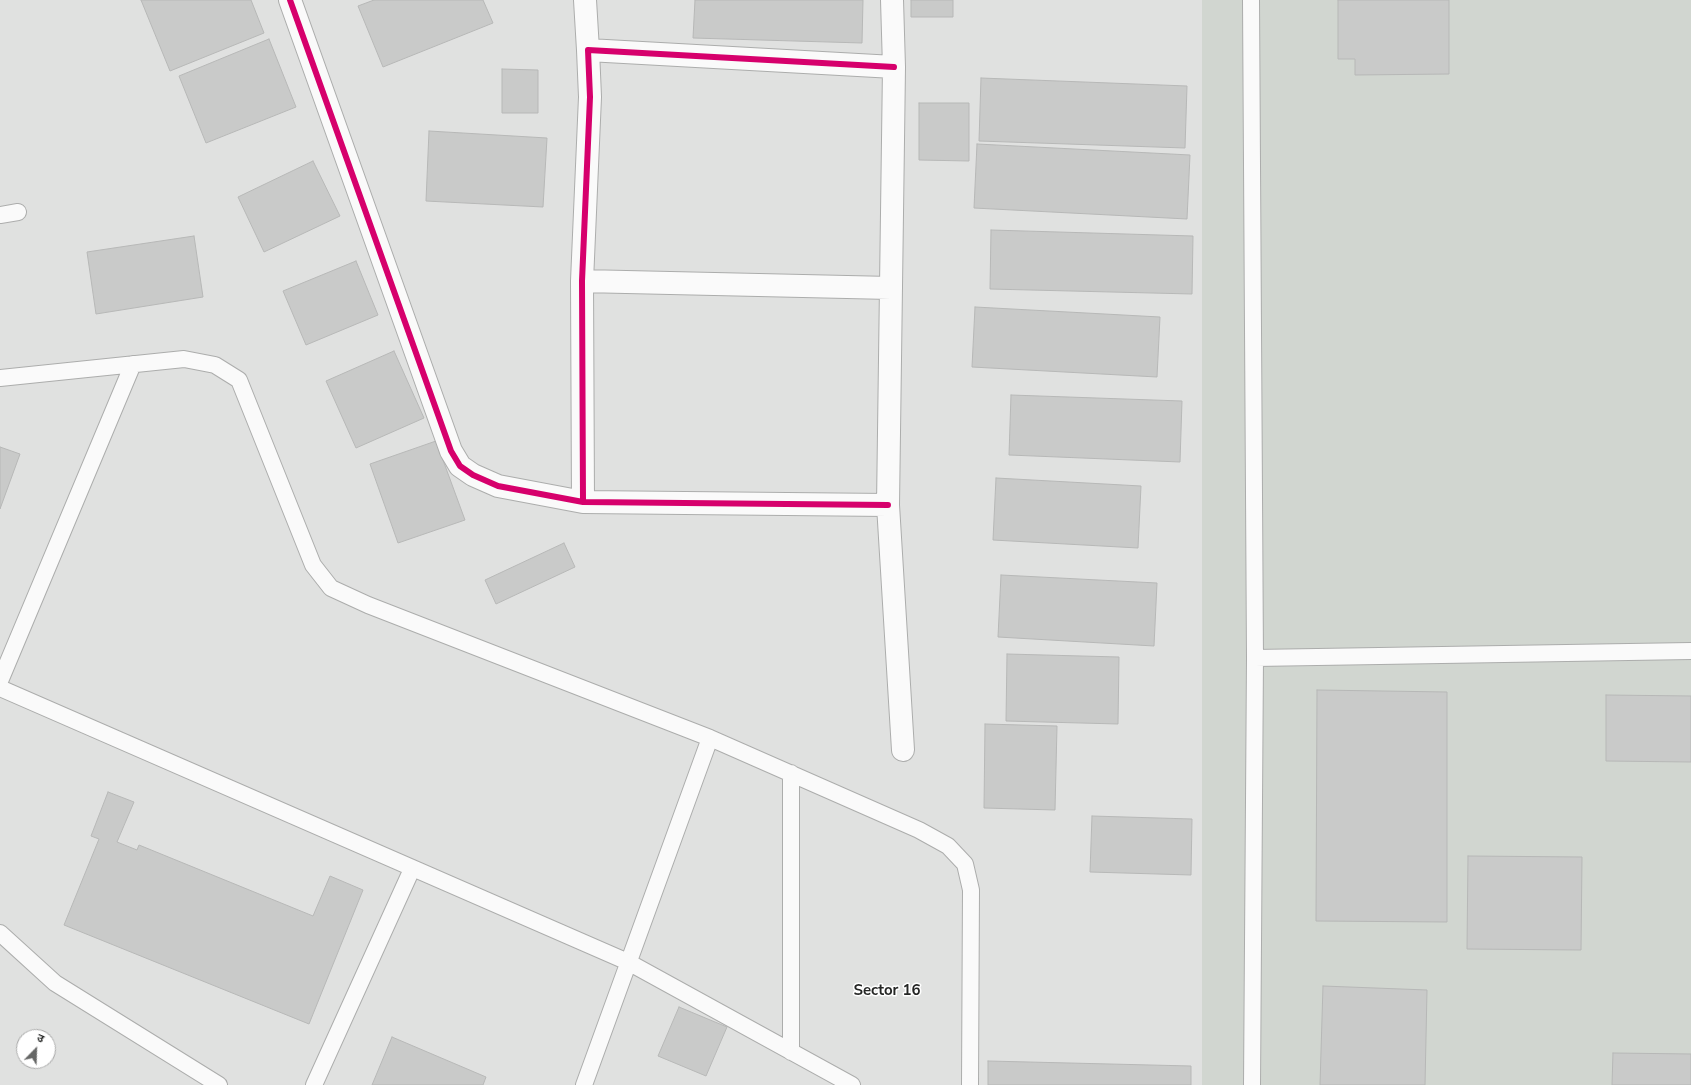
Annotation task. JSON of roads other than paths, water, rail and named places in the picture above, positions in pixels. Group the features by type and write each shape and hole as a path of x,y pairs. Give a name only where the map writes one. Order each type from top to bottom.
{"street":[{"path":"290,0 451,451 460,466 473,475 498,486 583,502 888,505"},
{"path":"583,502 582,281 590,97 585,0"},
{"path":"892,0 894,67 888,505 902,750"},
{"path":"588,50 894,67"},
{"path":"582,281 891,288"}],"lane":[{"path":"1251,0 1255,658 1252,1085"},
{"path":"0,216 18,212"},
{"path":"0,378 184,359 215,364 239,380 313,565 331,588 368,605 710,738 919,830 948,846 965,864 971,890 970,1085"},
{"path":"0,681 133,364"},
{"path":"1255,658 1691,651"},
{"path":"0,688 628,962 852,1085"},
{"path":"584,1085 710,738"},
{"path":"791,773 791,1052"},
{"path":"314,1085 412,869"},
{"path":"0,933 55,983 219,1085"}],"district":[{"name":"Sector 16","path":"887,991"}]}
